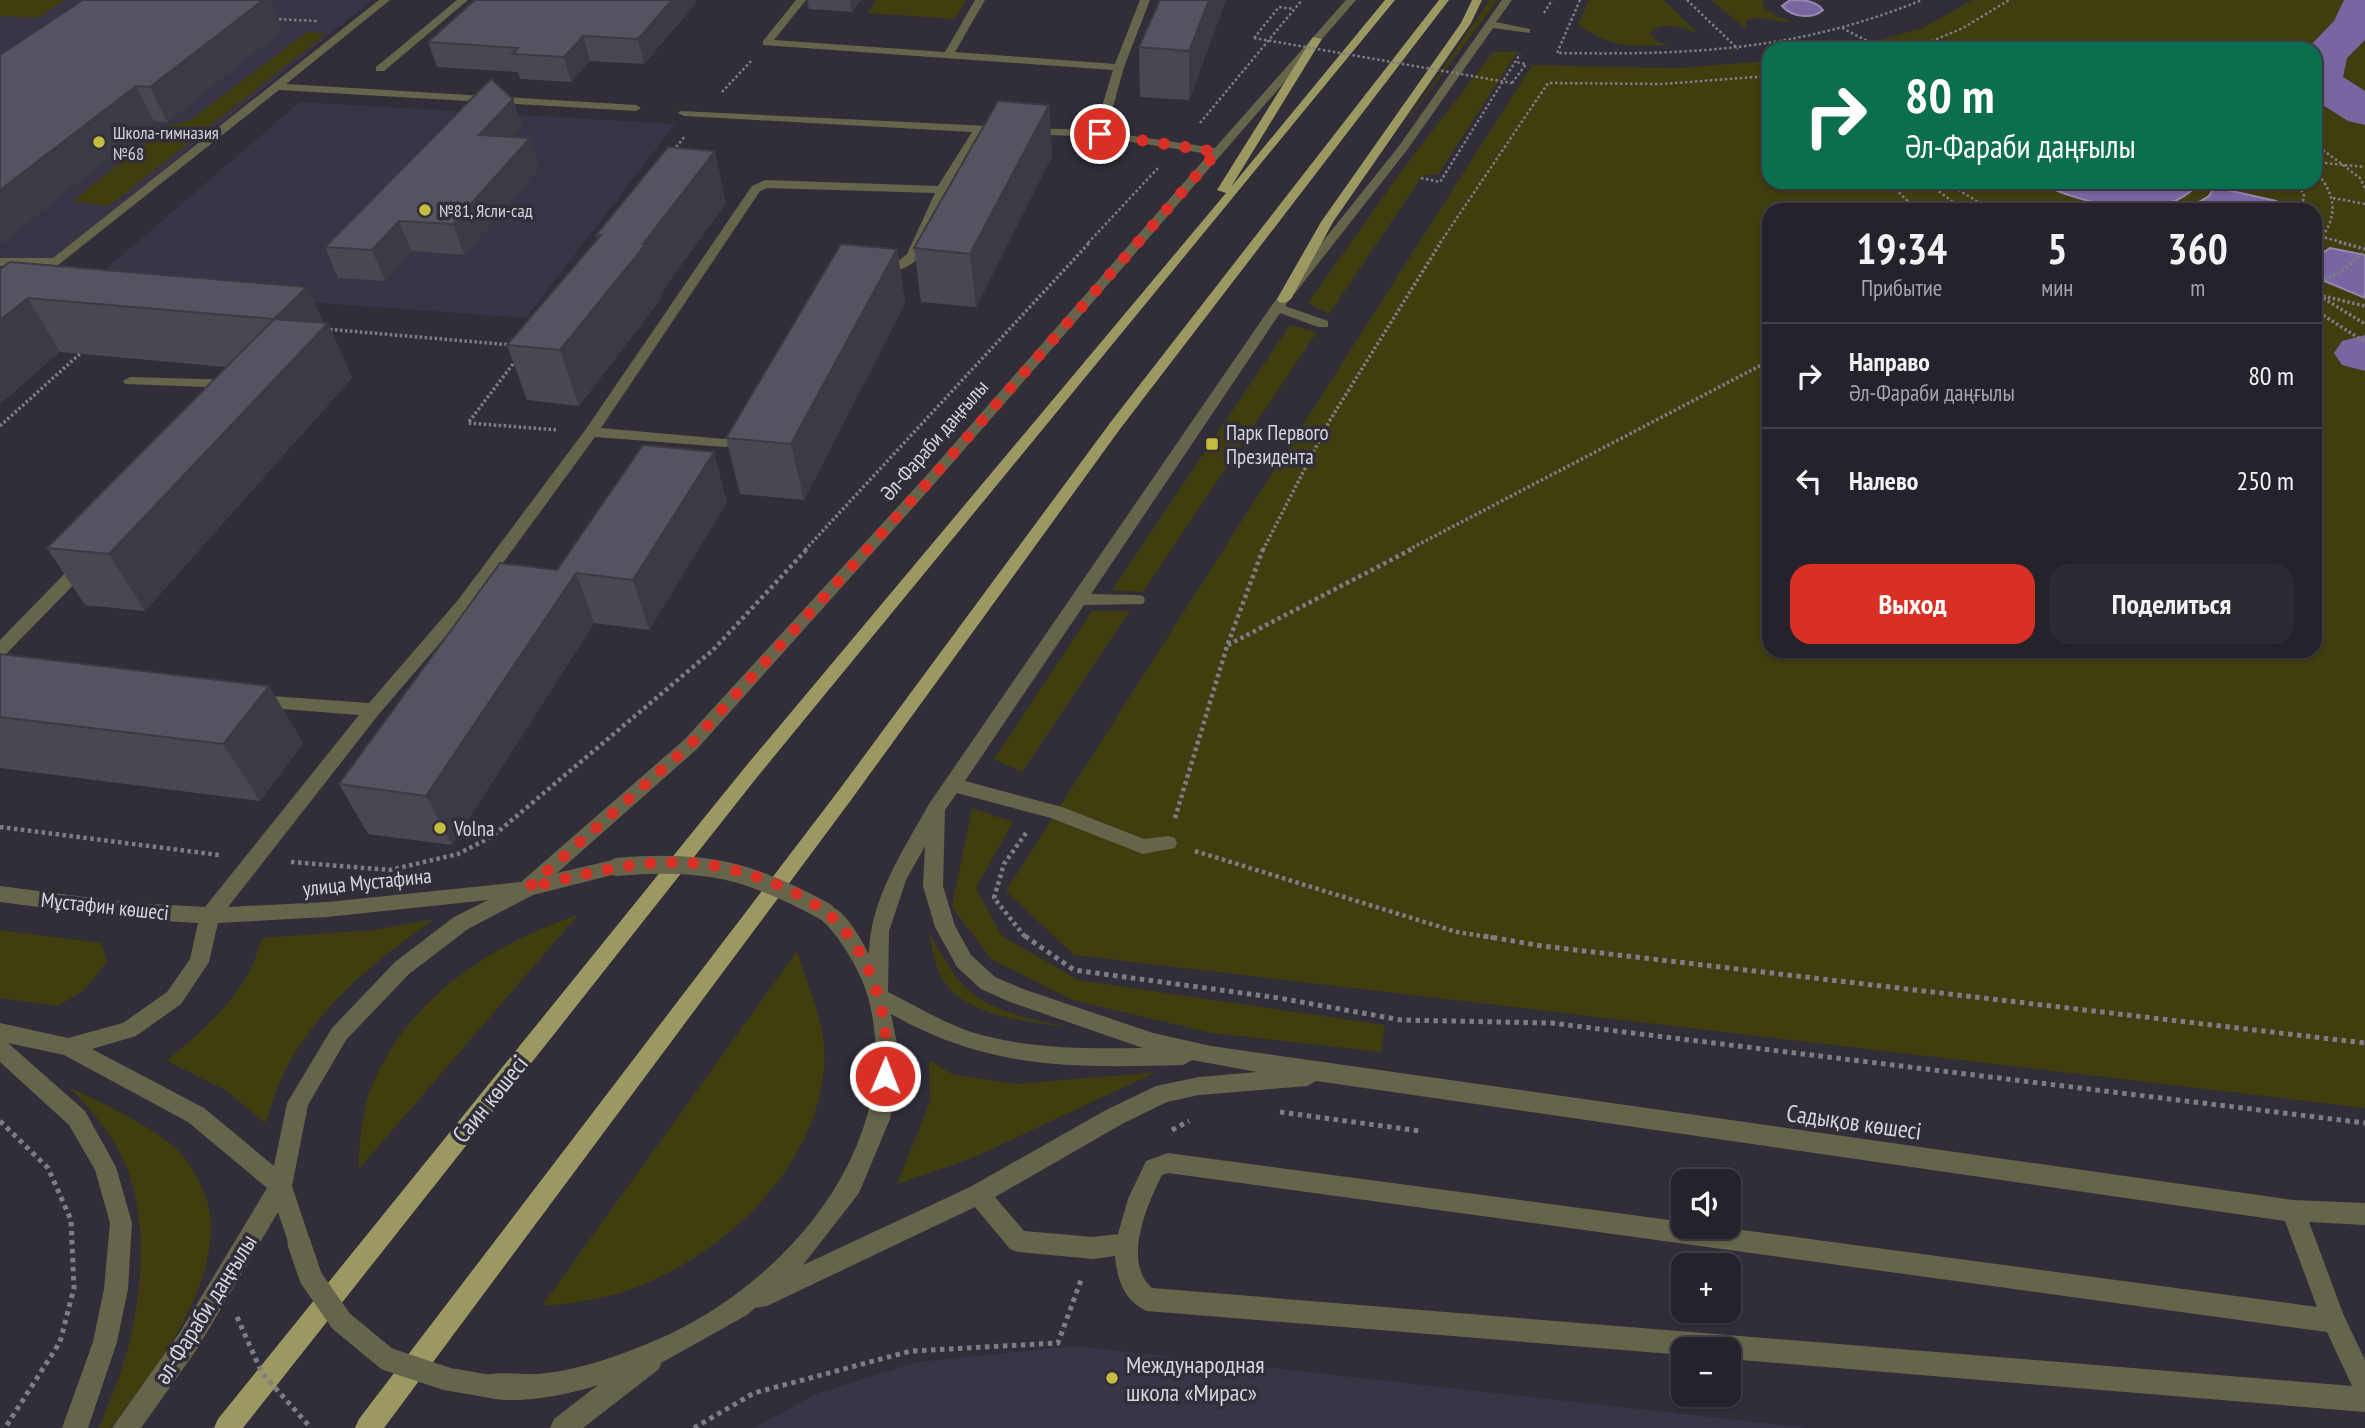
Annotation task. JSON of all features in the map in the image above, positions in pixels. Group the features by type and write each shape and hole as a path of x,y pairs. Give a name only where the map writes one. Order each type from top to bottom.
{"main road":[{"path":"1184,252 1390,0"},
{"path":"368,1428 845,795 1115,426 1444,0"},
{"path":"1280,304 1327,222 1466,23 1477,0"},
{"path":"1184,252 1317,39"},
{"name":"Саин көшесі","path":"227,1428 752,771 1184,252"}],"street":[{"path":"0,307 385,0"},
{"path":"380,69 463,0"},
{"path":"767,43 801,0"},
{"path":"948,55 980,0"},
{"path":"1100,134 1119,67 1145,0"},
{"name":"Әл-Фараби даңғылы","path":"528,888 691,744 930,480 1351,0"},
{"path":"739,1307 803,1250 851,1186 879,1119 888,1054 878,996 879,931 897,879 936,809 1280,304 1403,148 1507,0"},
{"path":"1490,24 1526,31"},
{"path":"767,43 1119,67"},
{"path":"279,87 636,108"},
{"path":"684,113 1006,130"},
{"path":"870,271 897,267 907,262 942,190 979,129"},
{"path":"1019,131 1100,134 1217,152"},
{"path":"68,1047 130,1030 174,998 199,962 210,915 373,710 464,604 591,432 759,186 765,184 942,190"},
{"path":"0,262 57,262"},
{"path":"1280,304 1323,324"},
{"path":"130,381 247,385 249,395"},
{"path":"591,432 725,443 732,441 751,412"},
{"path":"0,650 98,551"},
{"path":"1078,599 1138,600"},
{"path":"235,699 373,710"},
{"path":"952,785 1043,809 1143,847 1168,843"},
{"path":"936,809 933,887 945,927 964,961 988,982 1017,996 1153,1042 1211,1055 1335,1075"},
{"path":"661,1351 576,1378 538,1386 488,1386 447,1379 387,1359 341,1321 311,1278 281,1186 299,1103 339,1034 402,968 461,923 528,888 617,867 693,863 745,873 792,892 827,912 839,924 859,955 878,996 939,1029 985,1046 1033,1055 1076,1058 1211,1055"},
{"name":"улица Мустафина","path":"210,915 307,912 528,888"},
{"name":"Мұcтафин көшесі","path":"0,894 139,912 210,915"},
{"path":"0,1032 68,1047 196,1115 281,1186"},
{"path":"0,1049 77,1118 105,1167 121,1223 116,1289 105,1342 75,1428"},
{"path":"563,1428 661,1351 739,1307 978,1194 1114,1117 1164,1093 1199,1086 1335,1075"},
{"name":"Садықов көшесі","path":"1335,1075 2293,1211 2365,1214"},
{"path":"2334,1321 1168,1163 1154,1168 1148,1179 1126,1244 1131,1285 1137,1294 1147,1300 2365,1400"},
{"name":"әл-Фараби даңғылы","path":"125,1428 144,1406 203,1316 281,1186"},
{"path":"978,1194 1018,1241 1093,1248 1126,1244"},
{"path":"2293,1211 2334,1321 2365,1387"}],"path":[{"path":"0,827 253,859 390,870 458,854 493,836 713,650 1179,145 1303,0"},
{"path":"1540,21 1552,0"},
{"path":"1580,0 1557,53 1630,55 1762,47"},
{"path":"1687,0 1739,49"},
{"path":"1785,42 1887,15 1919,0"},
{"path":"1932,42 1990,14 2009,0"},
{"path":"1294,9 1279,7 1254,38 1512,83 1526,64 1516,62"},
{"path":"266,19 357,22"},
{"path":"1841,28 1869,42"},
{"path":"668,158 702,114 767,43"},
{"path":"1421,178 1440,182 1522,52"},
{"path":"1762,77 1662,84 1548,83 1450,228 1331,420 1266,541 1227,646 1168,843 1469,934 1710,967 2365,1043"},
{"path":"2322,150 2360,178 2365,188"},
{"path":"2322,162 2365,167"},
{"path":"2322,177 2333,198 2335,218 2324,237 2365,251"},
{"path":"1895,189 1910,203"},
{"path":"1936,189 1954,203"},
{"path":"1957,189 1980,203"},
{"path":"2333,198 2365,204"},
{"path":"2322,281 2342,271 2365,251"},
{"path":"2322,295 2365,306"},
{"path":"2322,297 2365,324"},
{"path":"2322,314 2365,342"},
{"path":"319,328 513,345"},
{"path":"0,426 87,347"},
{"path":"518,357 468,423 591,432"},
{"path":"1227,646 1762,365"},
{"path":"1043,809 1004,864 994,898 1027,939 1074,970 1279,998 1401,1020 1552,1023 2365,1123"},
{"path":"0,1121 48,1168 71,1220 74,1288 60,1342 5,1428"},
{"path":"237,1317 262,1373 311,1428"},
{"path":"694,1428 754,1393 911,1351 1058,1343"}],"shaded area":[{"name":"Школа-гимназия №68","path":"0,0 372,0 50,262 0,293"},
{"path":"0,0 65,0 38,18 0,16"},
{"path":"876,0 966,0 955,19 867,13"},
{"path":"1489,0 1497,0 1399,133 1487,4"},
{"path":"1589,0 1664,0 1698,33 1667,26 1650,33 1658,42 1669,45 1612,42 1578,25"},
{"path":"1711,0 1763,0 1764,8 1778,17 1793,21 1752,19 1746,21 1746,29"},
{"path":"1790,0 1813,2 1823,10 1808,16 1796,15 1782,6"},
{"path":"1973,0 2365,0 2365,1108 1074,955 1006,891 1532,65 1676,68 1762,62 1762,189 2322,189 2322,42 1873,42 1922,28"},
{"path":"307,32 326,34 109,206 73,201 165,126 189,121"},
{"path":"1518,51 1438,175 1421,178 1329,314 1308,303 1403,169 1493,52"},
{"path":"300,102 675,124 526,318 86,286"},
{"path":"2053,189 2193,189 2179,199 2166,203 2096,203"},
{"path":"2213,189 2223,189 2276,201 2197,203 2209,196"},
{"path":"2330,248 2365,255 2365,298 2322,280 2322,253"},
{"path":"1290,325 1317,332 1143,592 1112,590"},
{"path":"1092,611 1130,611 1022,772 994,759"},
{"path":"972,808 1013,822 976,888 1002,936 1078,980 1385,1025 1381,1052 1211,1033 1072,1000 991,959 952,907"},
{"path":"578,915 358,1170 368,1096 388,1055 407,1026 456,978 484,959 546,927"},
{"path":"435,919 369,969 328,1009 295,1053 265,1123 227,1091 167,1061 225,1007 246,976 262,938 373,930"},
{"path":"0,930 101,943 107,962 84,990 58,1006 0,998"},
{"path":"928,932 956,977 972,993 998,1008 1072,1028 1017,1020 963,1000 949,988 940,974"},
{"path":"797,951 820,1024 824,1069 817,1105 804,1139 786,1170 737,1226 708,1249 677,1268 620,1293 542,1306"},
{"path":"929,1060 952,1074 1017,1084 1156,1072 975,1157 897,1184 930,1102"},
{"path":"69,1087 130,1117 174,1147 199,1181 210,1211 208,1257 189,1310 160,1360 111,1428 99,1428 122,1368 133,1325 140,1277 140,1227 131,1180 118,1149 99,1120"},
{"name":"Международная школа «Мирас»","path":"1075,1346 1808,1428 753,1428 819,1393 917,1362"}],"building":[{"path":"83,0 263,0 150,87 136,86 0,190 0,55"},
{"path":"475,0 672,0 638,39 583,36 564,57 512,54 518,48 428,42"},
{"path":"1160,0 1209,0 1189,51 1139,47"},
{"path":"491,79 513,99 479,135 530,138 453,224 399,221 372,250 325,247"},
{"path":"998,101 1049,105 970,254 914,248"},
{"path":"668,147 715,151 643,244 646,244 560,350 507,345 601,235 596,235"},
{"path":"841,244 897,249 791,444 726,438"},
{"path":"10,262 307,287 274,319 28,298 0,320 0,269"},
{"path":"274,319 328,323 109,554 47,548"},
{"path":"643,445 714,452 633,580 576,573 426,796 339,784 500,563 557,570"},
{"path":"0,654 269,686 223,744 0,717"}],"waterway":[{"path":"2322,66 2326,54 2353,26 2365,0"},
{"path":"2322,84 2365,111"}],"place":[{"name":"Школа-гимназия №68","path":"99,142"},
{"name":"№81, Ясли-сад","path":"425,210"},
{"name":"Парк Первого Президента","path":"1212,444"},
{"name":"Volna","path":"440,828"},
{"name":"Международная школа «Мирас»","path":"1112,1378"}],"route":[{"path":"885,1076 888,1054 878,996 859,955 839,924 827,912 792,892 745,873 693,863 617,867 528,888 691,744 930,480 1217,152 1100,134"}]}
